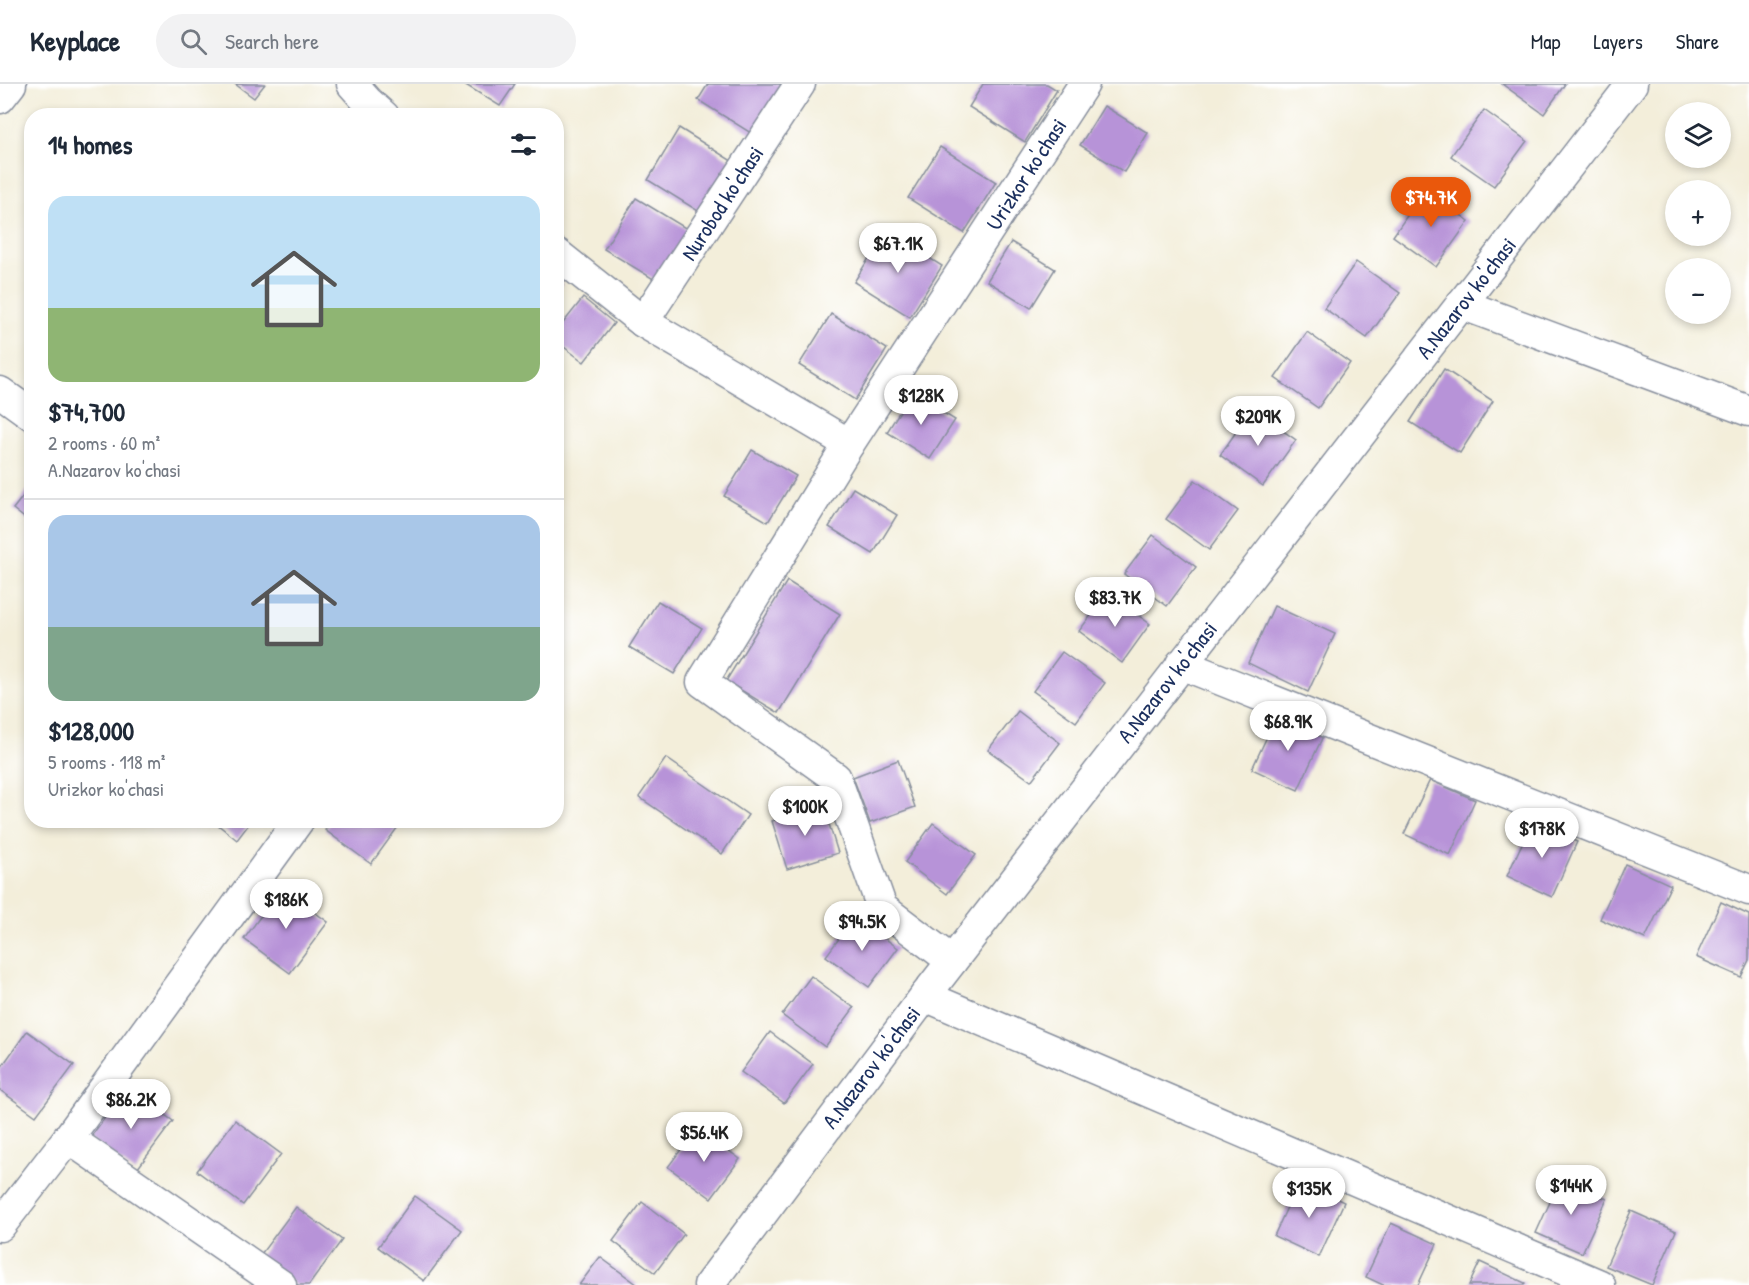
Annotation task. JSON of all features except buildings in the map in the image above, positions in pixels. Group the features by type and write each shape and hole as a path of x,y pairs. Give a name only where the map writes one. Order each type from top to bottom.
{"street":[{"path":"0,98 11,84"},
{"name":"Nurobod ko'chasi","path":"644,322 800,84"},
{"name":"Urizkor ko'chasi","path":"952,960 882,908 836,778 702,682 849,444 1084,84"},
{"name":"A.Nazarov ko'chasi","path":"709,1285 952,960 1632,84"},
{"path":"564,259 644,322 849,444"},
{"path":"1461,304 1749,411"},
{"path":"0,392 24,409"},
{"path":"1181,664 1749,890"},
{"path":"0,1226 68,1138 293,828"},
{"path":"925,996 1600,1285"},
{"path":"68,1138 281,1285"}]}
